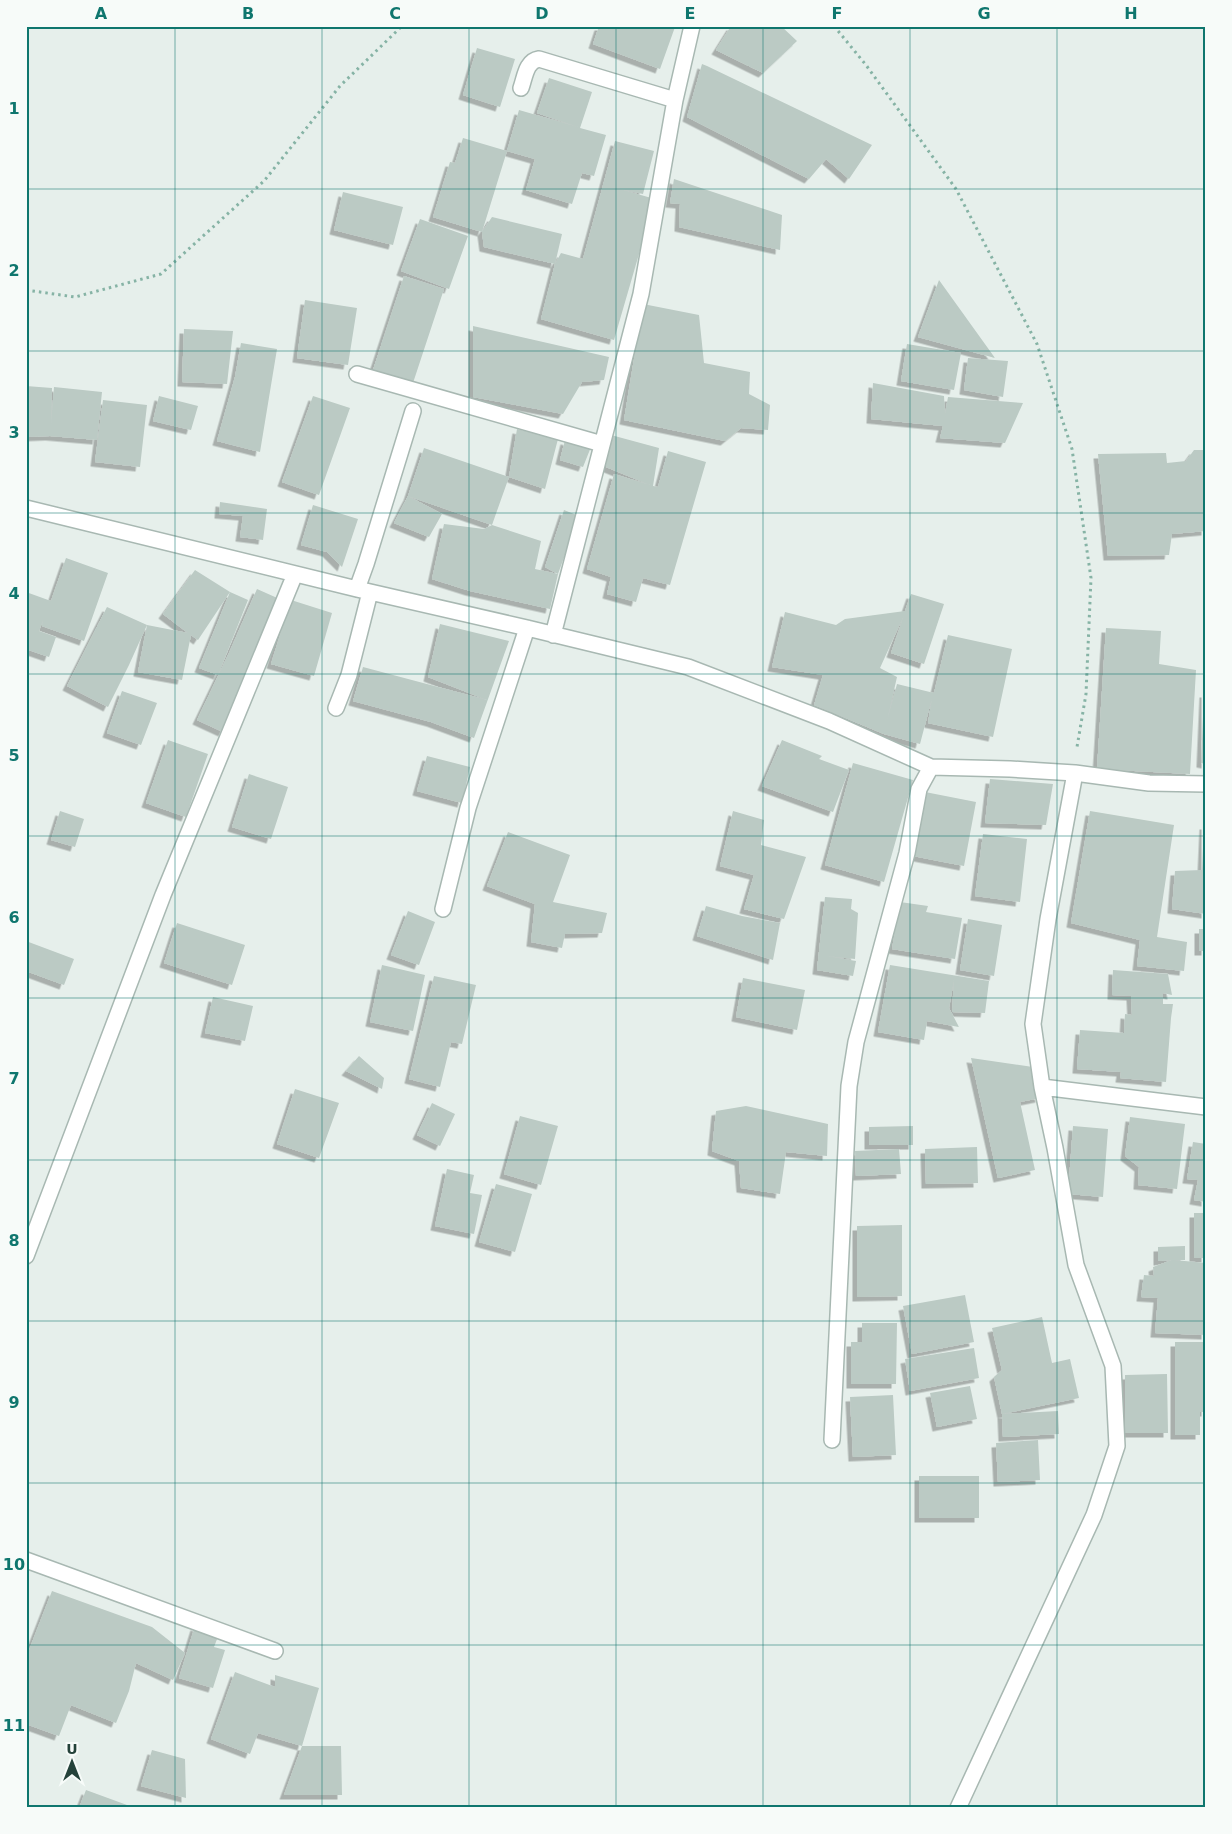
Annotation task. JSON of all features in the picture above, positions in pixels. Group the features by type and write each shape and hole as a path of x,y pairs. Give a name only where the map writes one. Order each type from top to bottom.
{"street":[{"path":"553,635 641,294 675,100 692,26"},
{"path":"521,88 529,64 533,60 539,59 675,100"},
{"path":"357,374 602,444"},
{"path":"336,708 349,675 366,564 413,411"},
{"path":"26,508 688,667 829,721 931,767 1010,768 1149,783 1206,784"},
{"path":"26,1256 163,895 295,574"},
{"path":"443,909 468,808 527,628"},
{"path":"832,1440 849,1086 856,1042 907,854 919,789 931,767"},
{"path":"958,1808 1094,1515 1117,1446 1113,1366 1076,1265 1042,1088 1032,1024 1070,773"},
{"path":"1042,1088 1206,1107"},
{"path":"26,1560 275,1650"}],"path":[{"path":"26,290 75,296 161,274 264,181 340,86 402,26"},
{"path":"834,26 866,65 956,189 1037,344 1072,449 1091,578 1086,694 1070,773"}],"building":[{"path":"599,26 675,27 660,69 593,44"},
{"path":"731,26 781,26 797,41 763,73 716,50"},
{"path":"477,48 515,59 500,107 463,95"},
{"path":"702,64 872,145 849,179 826,159 809,179 687,117"},
{"path":"549,78 592,92 580,128 606,135 594,176 582,173 572,204 526,190 535,159 507,151 519,110 578,127 537,113"},
{"path":"463,138 507,151 482,232 433,217 450,162 455,163"},
{"path":"615,141 654,151 643,194 616,188 655,199 614,340 541,319 555,264 561,253 583,259"},
{"path":"674,179 782,215 780,250 679,227 680,204 670,203"},
{"path":"343,192 403,207 393,245 334,230"},
{"path":"492,217 562,234 555,264 484,247 482,232"},
{"path":"420,219 468,236 449,289 401,271"},
{"path":"404,276 444,289 412,386 372,373"},
{"path":"939,280 995,358 918,337"},
{"path":"305,300 357,308 348,365 297,358"},
{"path":"643,304 699,315 704,363 750,372 749,394 770,405 768,430 741,428 725,441 624,420"},
{"path":"473,326 609,357 604,380 582,382 563,414 473,397"},
{"path":"184,329 233,331 227,384 182,382"},
{"path":"241,343 277,349 260,452 217,441 235,377"},
{"path":"907,344 961,353 954,390 901,381"},
{"path":"968,358 1008,361 1003,397 964,390"},
{"path":"873,383 944,396 945,414 948,397 1023,403 1005,443 940,438 943,426 871,419"},
{"path":"26,386 52,388 51,425 54,387 102,392 97,440 50,436 26,437"},
{"path":"159,396 198,406 191,430 153,421"},
{"path":"313,396 350,408 319,495 282,482"},
{"path":"103,400 147,405 140,467 95,462"},
{"path":"517,429 558,439 545,489 509,477"},
{"path":"611,435 659,448 653,486 658,487 668,451 706,462 670,585 643,578 636,602 607,594 611,577 587,569 614,474 650,485 606,467"},
{"path":"565,440 591,447 583,467 560,460"},
{"path":"424,448 509,477 492,525 408,496"},
{"path":"1194,450 1206,450 1206,531 1172,534 1169,555 1108,556 1098,454 1166,453 1167,463 1186,461"},
{"path":"408,496 442,514 429,537 394,523"},
{"path":"220,502 267,509 263,540 240,537 243,516 219,514"},
{"path":"313,505 358,519 342,567 327,552 301,545"},
{"path":"564,510 579,516 558,574 545,567"},
{"path":"444,524 484,529 492,525 541,541 535,569 558,574 550,609 470,591 432,579"},
{"path":"66,558 108,573 84,641 42,626 43,620 39,631 56,637 49,657 26,649 26,592 51,601"},
{"path":"195,570 230,592 198,640 191,635 182,680 138,672 147,625 188,633 163,614"},
{"path":"257,589 284,601 223,732 197,720"},
{"path":"230,592 248,600 218,675 199,668"},
{"path":"911,594 944,604 924,664 891,653 904,615 880,668 897,677 887,721 897,684 934,693 948,635 1012,649 993,737 928,723 932,698 920,744 884,734 814,705 823,675 772,667 785,612 836,625 845,619 905,611"},
{"path":"291,600 332,613 314,676 271,664"},
{"path":"107,607 147,625 108,707 67,686"},
{"path":"440,624 509,641 474,738 431,722 353,701 363,667 487,700 428,677"},
{"path":"1106,628 1161,631 1159,664 1196,670 1190,774 1097,769"},
{"path":"122,691 157,703 141,745 107,733"},
{"path":"1204,693 1206,693 1206,764 1201,763"},
{"path":"168,740 208,754 186,817 146,803"},
{"path":"782,740 822,756 819,759 849,770 833,812 762,786"},
{"path":"427,756 470,767 462,803 417,791"},
{"path":"853,763 913,780 884,882 825,865"},
{"path":"249,774 288,787 271,839 232,827"},
{"path":"990,779 1053,784 1046,825 985,823"},
{"path":"925,792 976,802 964,866 913,856"},
{"path":"60,811 84,819 75,847 51,840"},
{"path":"733,811 764,820 761,845 806,857 784,919 744,909 754,875 720,866"},
{"path":"1090,811 1174,825 1157,937 1187,942 1184,971 1137,966 1140,940 1071,923"},
{"path":"1204,825 1206,825 1206,914 1172,909 1175,871 1202,870"},
{"path":"508,832 570,855 553,902 607,913 602,933 565,934 562,948 531,942 535,904 487,886"},
{"path":"983,834 1027,839 1020,902 975,896"},
{"path":"825,897 852,899 851,909 858,913 855,959 827,956 856,961 853,976 817,970"},
{"path":"900,902 928,906 926,912 962,918 955,959 892,949"},
{"path":"706,906 742,916 780,923 773,960 697,936"},
{"path":"408,911 435,922 419,965 391,955"},
{"path":"968,919 1002,925 994,976 960,970"},
{"path":"177,923 245,945 232,985 164,963"},
{"path":"1199,929 1206,929 1206,951 1199,951"},
{"path":"26,941 74,959 64,985 26,971"},
{"path":"382,965 425,975 413,1031 370,1022"},
{"path":"890,965 989,981 985,1013 952,1012 954,980 949,1008 959,1027 927,1021 924,1040 878,1032"},
{"path":"1113,970 1168,974 1172,995 1163,993 1163,1004 1173,1004 1166,1082 1120,1078 1121,1072 1077,1069 1080,1030 1124,1033 1125,1014 1132,1015 1131,996 1112,995"},
{"path":"434,976 476,985 462,1044 451,1042 440,1087 409,1079"},
{"path":"743,978 805,990 797,1030 736,1017"},
{"path":"213,997 253,1006 245,1041 205,1033"},
{"path":"359,1056 384,1078 382,1089 346,1071"},
{"path":"971,1058 1033,1067 1040,1098 1020,1102 1035,1170 998,1178"},
{"path":"295,1089 339,1103 319,1158 277,1144"},
{"path":"432,1103 455,1114 440,1146 417,1135"},
{"path":"746,1106 828,1124 827,1156 786,1152 780,1194 741,1188 739,1161 712,1151 716,1111"},
{"path":"520,1116 558,1126 541,1185 504,1174"},
{"path":"1130,1117 1185,1124 1177,1189 1138,1185 1139,1167 1125,1156"},
{"path":"913,1126 913,1145 869,1145 869,1127"},
{"path":"1073,1126 1108,1129 1103,1197 1068,1194"},
{"path":"1193,1142 1206,1144 1206,1202 1194,1200 1198,1180 1187,1179"},
{"path":"977,1147 978,1183 926,1184 925,1149"},
{"path":"899,1149 901,1174 856,1176 855,1151"},
{"path":"447,1169 474,1175 470,1193 482,1195 474,1234 435,1226"},
{"path":"496,1184 532,1194 515,1252 479,1242"},
{"path":"1194,1213 1206,1213 1206,1258 1194,1258"},
{"path":"902,1225 902,1296 857,1297 857,1226"},
{"path":"1185,1246 1185,1260 1174,1260 1206,1263 1206,1335 1155,1333 1158,1298 1141,1297 1144,1275 1154,1276 1153,1267 1172,1260 1158,1261 1158,1247"},
{"path":"965,1295 974,1342 912,1354 903,1306"},
{"path":"1042,1317 1052,1363 1070,1359 1079,1398 1002,1414 994,1377 1002,1370 992,1328"},
{"path":"862,1323 897,1323 896,1384 851,1384 851,1342 862,1342"},
{"path":"1175,1342 1206,1342 1206,1412 1200,1412 1200,1435 1175,1435"},
{"path":"974,1348 979,1378 910,1391 905,1359"},
{"path":"1167,1374 1168,1433 1125,1433 1125,1375"},
{"path":"970,1386 977,1419 937,1427 930,1393"},
{"path":"893,1395 896,1455 853,1457 850,1397"},
{"path":"1058,1411 1059,1434 1003,1437 1002,1414"},
{"path":"1038,1440 1040,1480 998,1482 996,1443"},
{"path":"919,1476 979,1476 979,1518 919,1518"},
{"path":"52,1591 152,1627 185,1653 173,1680 136,1663 129,1691 116,1723 71,1705 59,1736 26,1724 26,1658"},
{"path":"195,1626 219,1634 214,1647 225,1650 213,1688 179,1678"},
{"path":"235,1672 275,1687 275,1675 319,1688 302,1746 258,1733 250,1754 211,1739"},
{"path":"302,1746 341,1746 342,1795 284,1795"},
{"path":"152,1750 185,1759 186,1798 141,1786"},
{"path":"86,1790 127,1805 127,1808 79,1808"}]}
